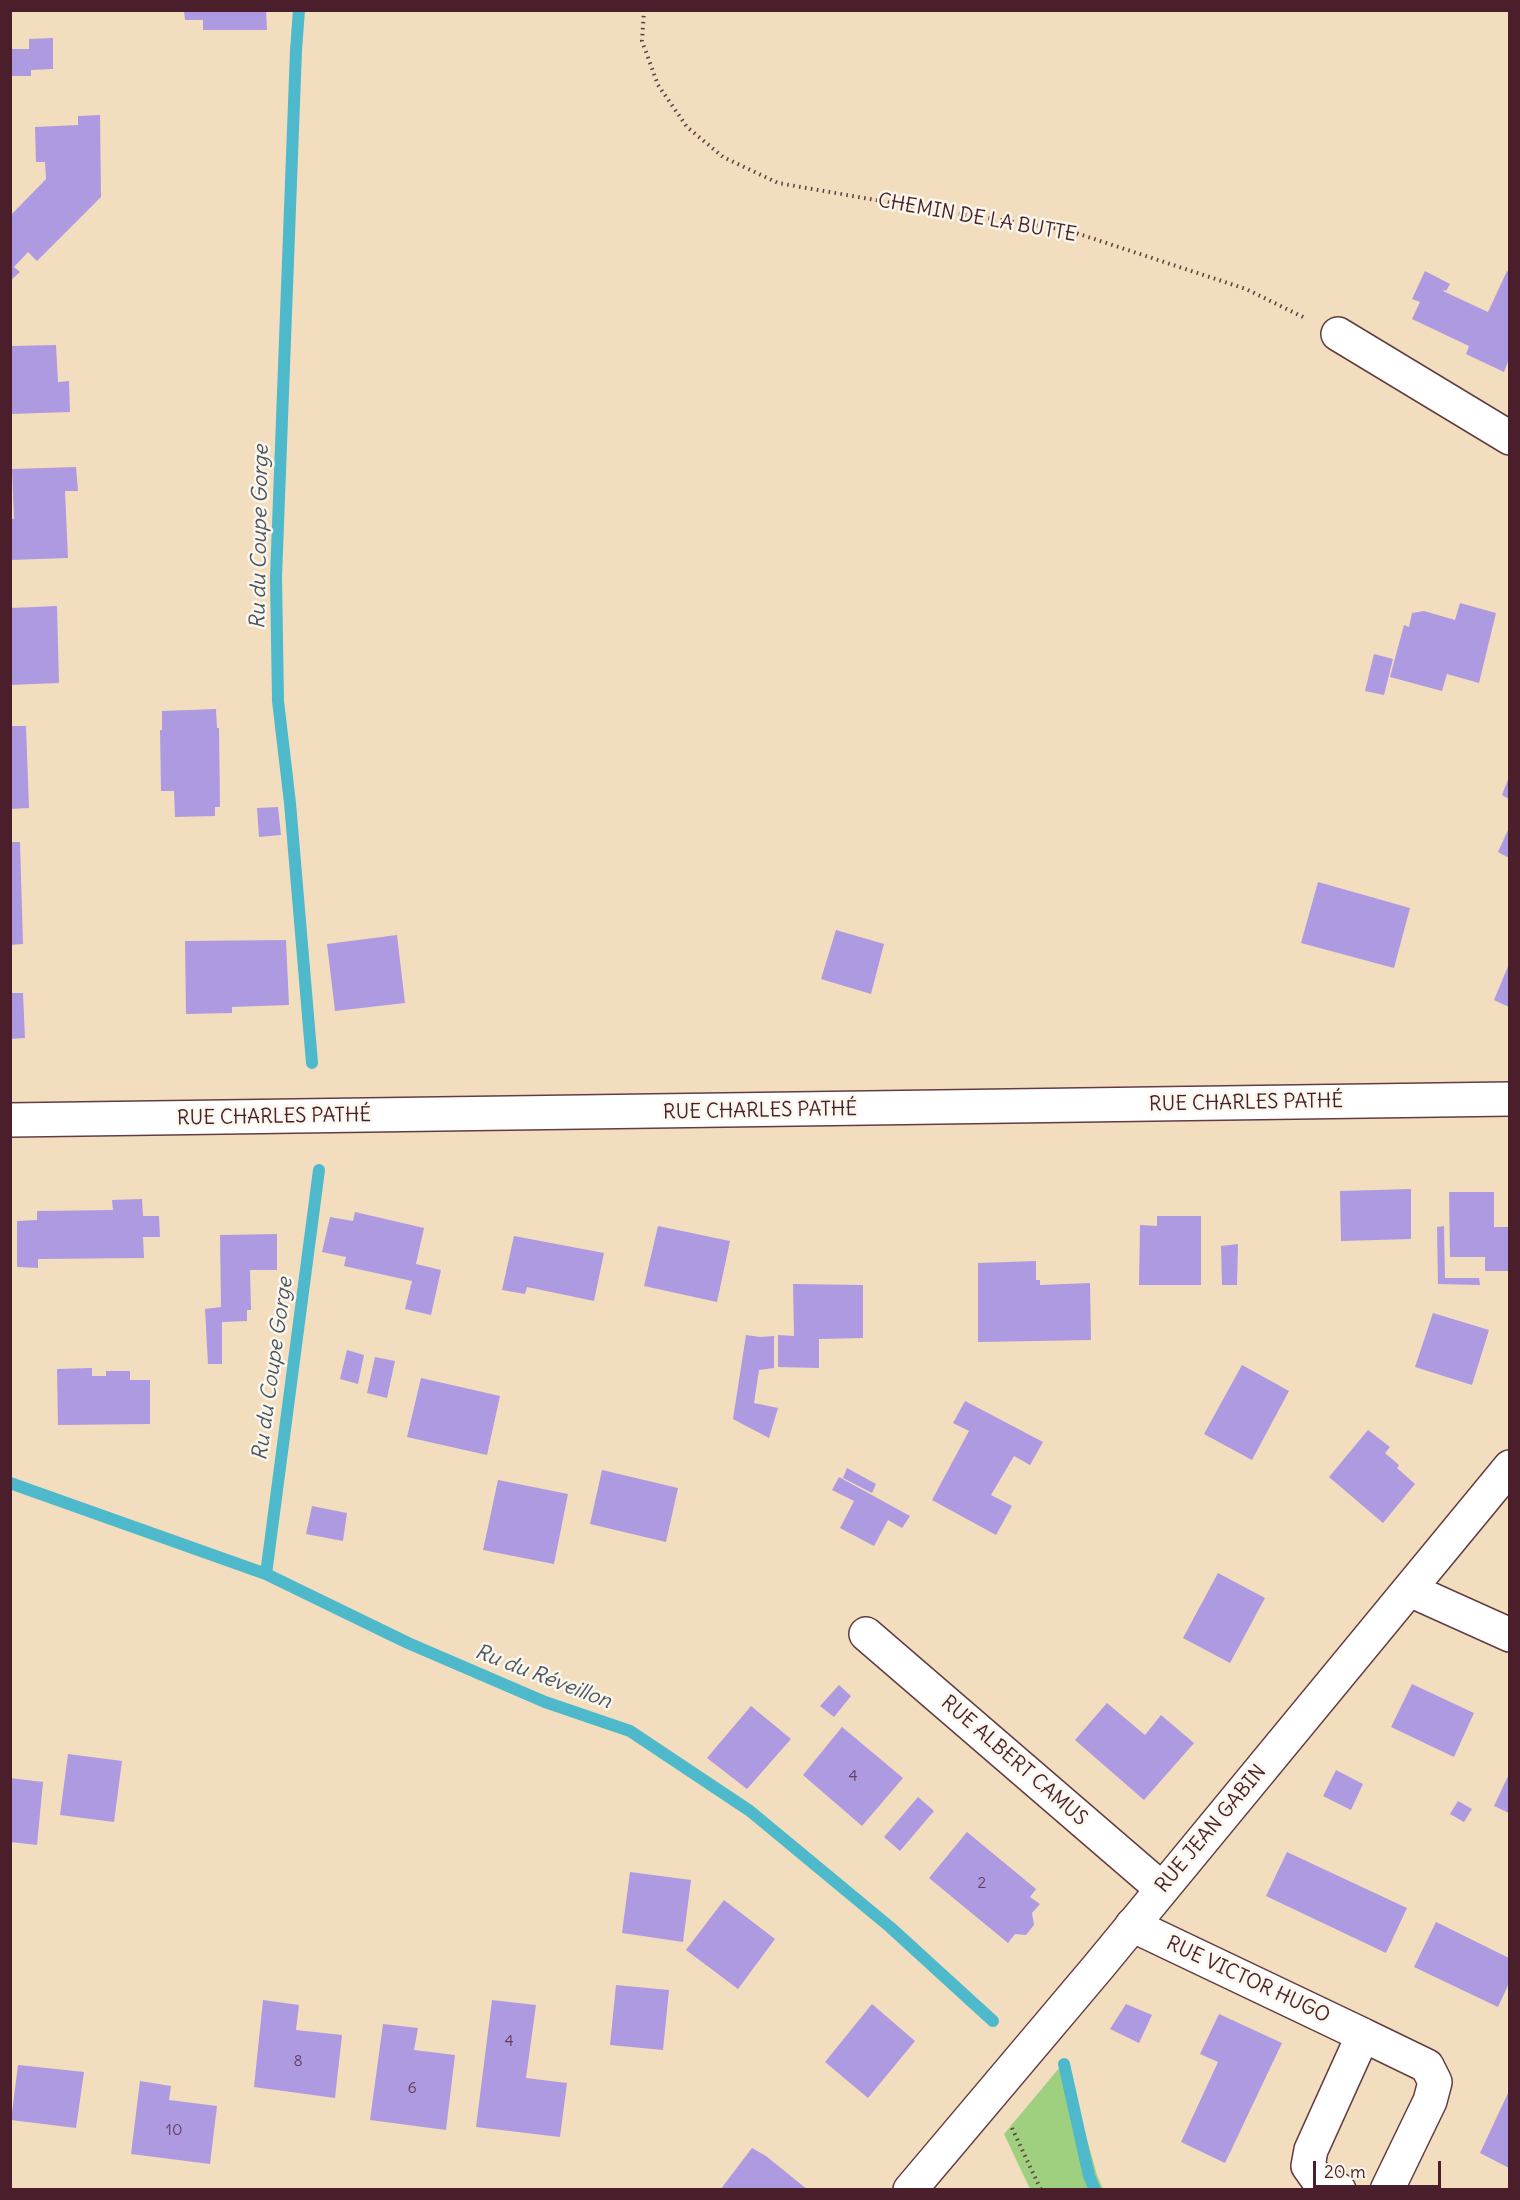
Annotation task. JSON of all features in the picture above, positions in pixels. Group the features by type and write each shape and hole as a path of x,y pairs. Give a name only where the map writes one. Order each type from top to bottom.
{"street":[{"path":"1338,334 1509,438"},
{"name":"RUE CHARLES PATHÉ","path":"10,1120 1509,1100"},
{"name":"RUE JEAN GABIN","path":"910,2190 1410,1590 1509,1467"},
{"path":"1410,1590 1509,1635"},
{"name":"RUE ALBERT CAMUS","path":"866,1634 1162,1889"},
{"name":"RUE VICTOR HUGO","path":"1132,1925 1427,2066 1435,2082 1430,2101 1387,2190"},
{"path":"1339,2190 1318,2180 1308,2166 1311,2150 1363,2035"}],"path":[{"name":"CHEMIN DE LA BUTTE","path":"644,10 642,41 658,86 687,127 723,157 741,166 778,183 1067,230 1246,289 1338,334"},
{"path":"984,2101 1011,2124 1041,2190"}],"green space":[{"path":"1065,2061 1103,2189 1030,2189 1004,2134"}],"building":[{"path":"184,10 266,10 267,30 203,30 203,20 185,20"},
{"path":"53,38 53,69 31,70 31,76 10,76 10,49 29,49 29,39"},
{"path":"100,115 101,197 37,261 28,252 14,267 20,272 10,281 10,216 46,179 45,162 36,162 35,127 78,125 78,116"},
{"path":"1425,271 1450,284 1446,291 1443,291 1488,312 1507,271 1509,272 1509,359 1504,372 1466,354 1469,346 1412,319 1420,302 1412,299"},
{"path":"56,345 58,382 69,381 70,412 10,414 10,346"},
{"path":"76,467 78,491 65,491 68,558 10,560 10,518 14,519 12,469"},
{"path":"1460,603 1496,613 1479,683 1447,674 1442,691 1390,677 1404,625 1409,627 1412,613 1424,611 1455,620"},
{"path":"57,606 59,683 10,685 10,608"},
{"path":"1374,654 1393,659 1384,695 1365,691"},
{"path":"216,709 217,728 219,728 220,807 215,807 215,816 175,817 174,791 161,791 162,711"},
{"path":"10,726 26,726 29,808 10,809"},
{"path":"1509,777 1509,799 1502,795"},
{"path":"278,807 281,835 259,837 257,808"},
{"path":"1509,831 1509,858 1498,852"},
{"path":"10,842 20,842 23,944 10,945"},
{"path":"1318,882 1410,908 1394,968 1301,943"},
{"path":"836,930 884,944 871,994 821,979"},
{"path":"397,935 405,1003 335,1011 327,944"},
{"path":"286,940 289,1005 232,1007 232,1013 186,1014 185,941"},
{"path":"1509,964 1509,1007 1494,1000"},
{"path":"10,993 23,993 25,1038 10,1039"},
{"path":"1411,1189 1411,1239 1341,1241 1340,1191"},
{"path":"1449,1192 1494,1192 1494,1227 1509,1227 1509,1271 1485,1271 1485,1257 1450,1257"},
{"path":"142,1199 143,1216 159,1216 160,1237 143,1237 144,1258 38,1259 38,1268 17,1267 17,1221 37,1220 37,1211 113,1210 112,1200"},
{"path":"355,1212 424,1228 416,1264 441,1270 431,1315 405,1309 412,1281 344,1266 346,1257 322,1252 330,1217 353,1221"},
{"path":"1157,1216 1201,1216 1201,1285 1139,1285 1140,1225 1157,1226"},
{"path":"658,1226 730,1241 717,1302 644,1286"},
{"path":"1444,1226 1445,1278 1479,1278 1480,1285 1438,1284 1437,1227"},
{"path":"277,1234 277,1270 250,1270 251,1310 247,1310 247,1321 222,1322 222,1364 208,1364 205,1309 221,1307 220,1235"},
{"path":"514,1236 604,1253 594,1301 527,1287 525,1294 502,1290"},
{"path":"1238,1244 1237,1285 1222,1285 1221,1246"},
{"path":"1036,1261 1036,1280 1040,1280 1040,1285 1090,1283 1091,1340 978,1342 978,1263"},
{"path":"793,1284 863,1285 863,1338 819,1339 819,1368 778,1367 778,1335 794,1336"},
{"path":"1433,1313 1489,1330 1472,1385 1415,1367"},
{"path":"746,1335 774,1336 774,1368 759,1370 754,1403 778,1408 769,1438 733,1419"},
{"path":"347,1350 364,1355 358,1384 340,1379"},
{"path":"375,1357 395,1361 387,1398 367,1393"},
{"path":"1242,1365 1289,1391 1252,1460 1204,1434"},
{"path":"92,1368 92,1376 106,1376 106,1371 130,1371 130,1380 150,1380 150,1424 58,1425 57,1369"},
{"path":"421,1378 500,1396 487,1455 407,1437"},
{"path":"965,1401 1043,1442 1030,1465 1014,1456 991,1495 1012,1506 996,1535 932,1500 969,1431 953,1423"},
{"path":"1368,1430 1390,1447 1385,1453 1399,1465 1397,1468 1415,1484 1383,1523 1329,1477"},
{"path":"847,1468 876,1484 872,1493 843,1478"},
{"path":"602,1470 678,1488 666,1542 590,1524"},
{"path":"839,1477 910,1516 902,1528 888,1520 874,1546 840,1528 854,1501 832,1490"},
{"path":"498,1480 568,1494 554,1564 483,1550"},
{"path":"312,1506 347,1513 343,1541 306,1534"},
{"path":"1218,1573 1265,1598 1230,1663 1183,1638"},
{"path":"1412,1684 1474,1713 1454,1757 1391,1727"},
{"path":"839,1685 851,1696 834,1717 820,1706"},
{"path":"1107,1703 1145,1735 1161,1715 1194,1743 1144,1800 1075,1740"},
{"path":"751,1706 791,1739 747,1789 707,1758"},
{"path":"842,1727 903,1778 862,1826 803,1775"},
{"path":"68,1754 122,1761 114,1822 60,1815"},
{"path":"1336,1770 1363,1784 1351,1810 1323,1796"},
{"path":"1509,1774 1509,1813 1494,1806"},
{"path":"10,1778 43,1782 37,1845 10,1842"},
{"path":"918,1797 934,1811 900,1851 884,1837"},
{"path":"1458,1801 1472,1809 1464,1822 1450,1814"},
{"path":"967,1832 1036,1889 1030,1897 1040,1904 1032,1913 1034,1925 1026,1935 1015,1934 1008,1943 929,1878"},
{"path":"1287,1852 1407,1908 1386,1953 1266,1896"},
{"path":"630,1872 691,1880 683,1942 622,1933"},
{"path":"724,1900 775,1939 738,1989 686,1950"},
{"path":"1436,1922 1509,1958 1509,1983 1498,2007 1414,1967"},
{"path":"616,1985 669,1990 663,2050 610,2045"},
{"path":"263,2000 299,2005 296,2030 342,2035 335,2098 254,2087"},
{"path":"492,2000 536,2005 526,2078 567,2083 560,2137 476,2127"},
{"path":"872,2004 915,2041 868,2098 825,2062"},
{"path":"1126,2004 1152,2015 1139,2043 1110,2029"},
{"path":"1219,2014 1282,2043 1225,2163 1181,2142 1218,2062 1200,2054"},
{"path":"383,2024 418,2028 414,2050 455,2055 446,2130 370,2120"},
{"path":"18,2065 84,2072 76,2128 11,2120"},
{"path":"140,2081 171,2086 169,2100 217,2106 210,2164 131,2154"},
{"path":"1509,2091 1509,2168 1480,2153"},
{"path":"752,2148 766,2156 808,2190 720,2190"}],"waterway":[{"name":"Ru du Coupe Gorge","path":"299,10 276,577 278,701 290,803 312,1063"},
{"name":"Ru du Coupe Gorge","path":"266,1574 319,1170"},
{"name":"Ru du Réveillon","path":"10,1483 266,1574 408,1643 545,1702 630,1731 750,1811 890,1927 993,2021"},
{"name":"Ru du Réveillon","path":"1064,2064 1089,2176 1095,2190"}]}
